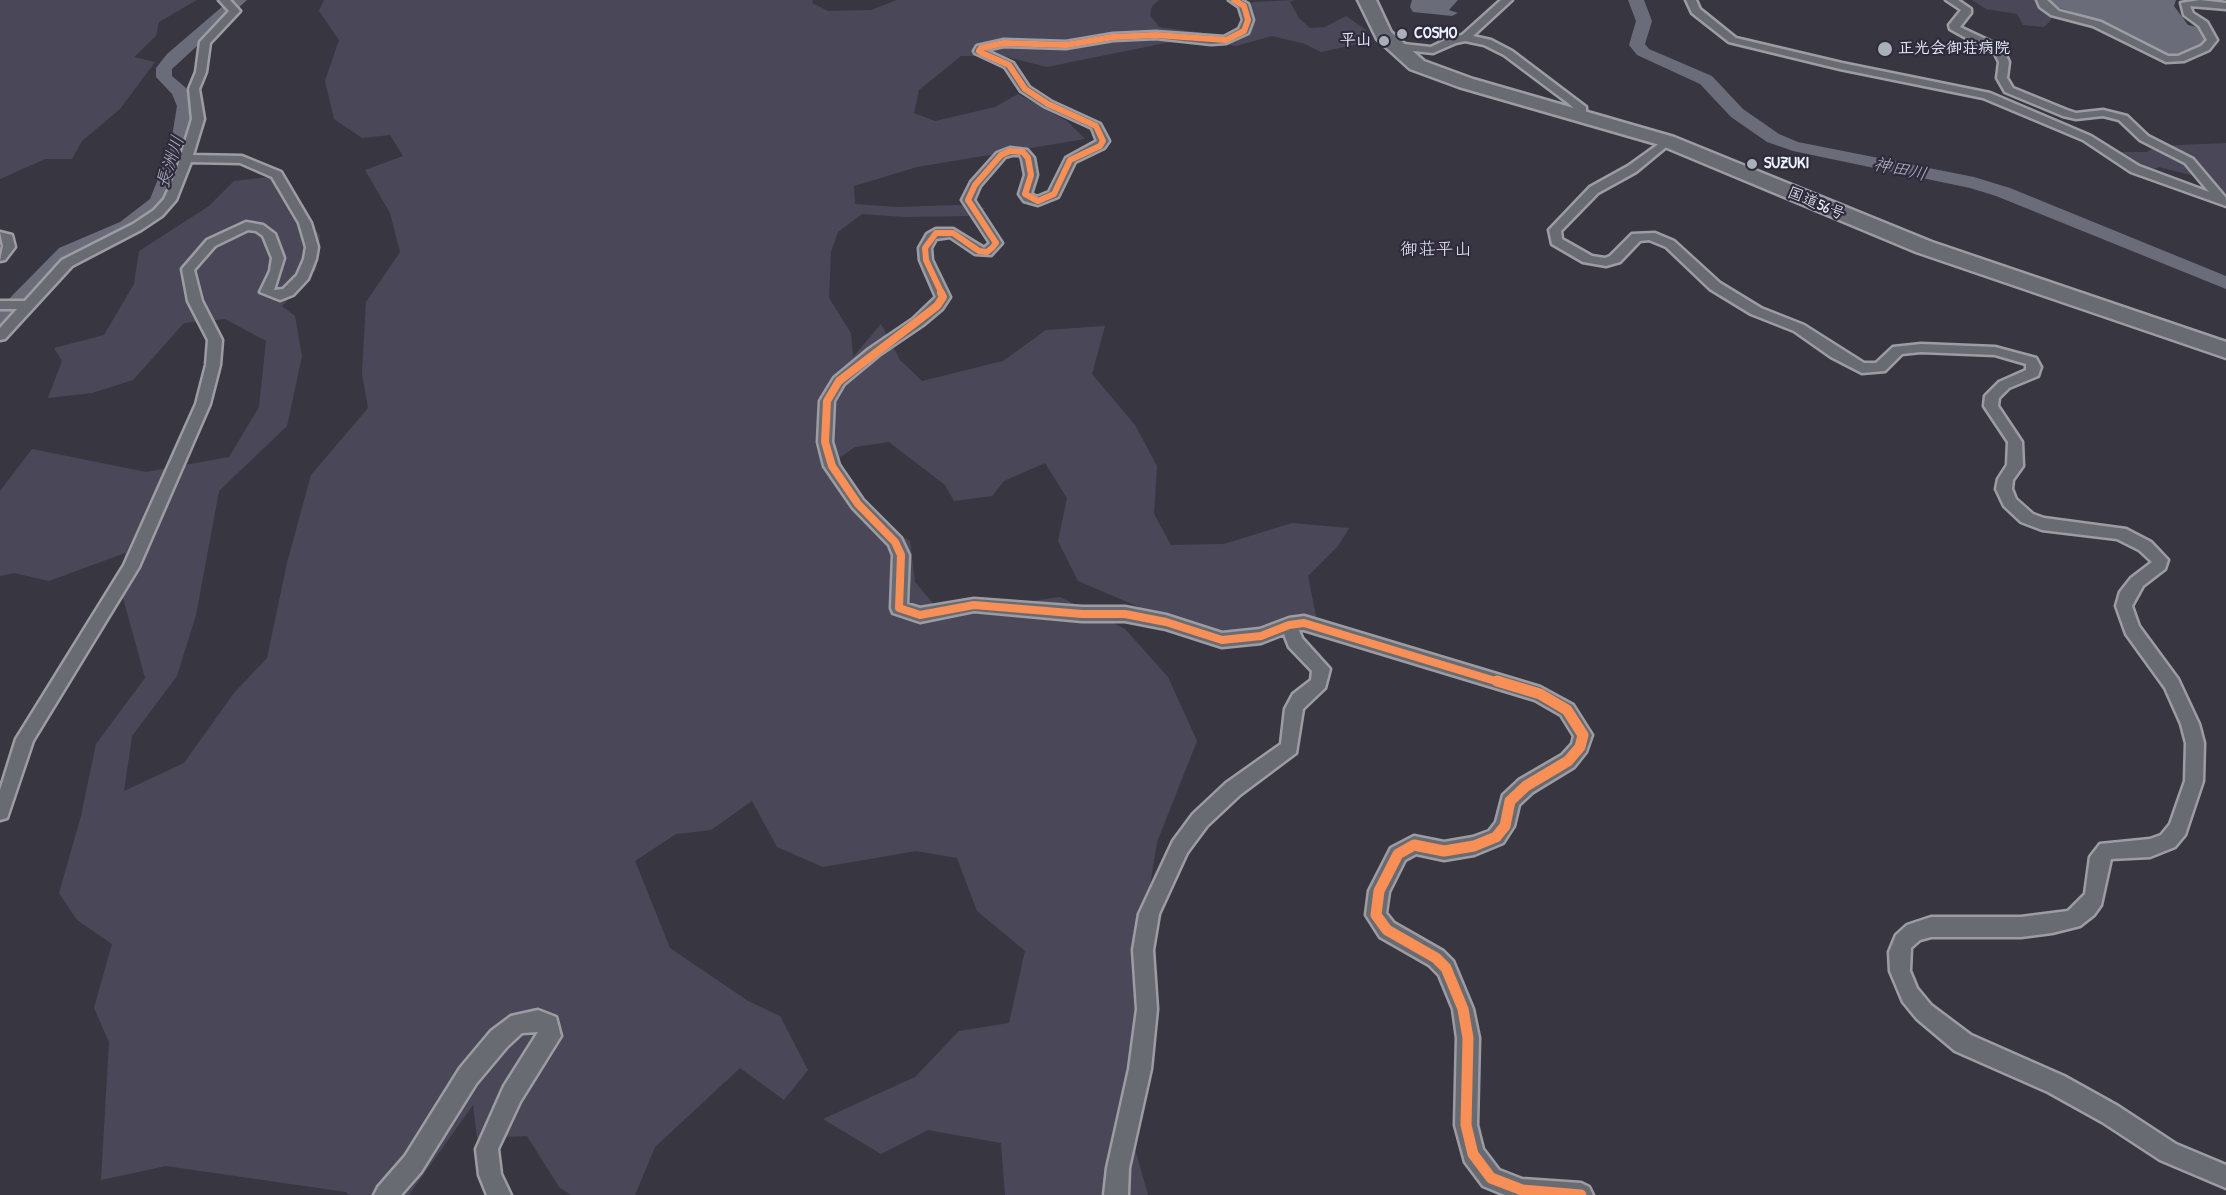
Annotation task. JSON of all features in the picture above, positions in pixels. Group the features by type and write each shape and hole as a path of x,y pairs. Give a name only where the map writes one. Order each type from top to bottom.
{"highway":[{"name":"国道56号","path":"1367,0 1376,23 1394,46 1417,64 1466,83 1582,114 1667,141 1924,247 2226,350"}],"street":[{"path":"1234,0 1245,6 1248,20 1244,31 1226,40 1211,41 1156,35 1113,37 1073,45 1004,43 981,48 979,51 982,53 1009,65 1025,89 1048,104 1096,126 1102,141 1100,146 1070,160 1054,194 1038,201 1028,198 1025,194 1031,175 1028,158 1023,152 1010,151 1001,155 975,185 968,200 996,243 987,252 979,252 953,233 936,233 931,237 926,248 926,260 943,297 937,306 918,322 874,352 839,381 827,401 825,442 832,466 858,504 895,542 901,555 898,608 920,615 974,605 1082,614 1125,614 1167,622 1222,640 1261,636 1289,625 1304,623 1334,630 1540,694 1567,710 1584,735 1580,747 1568,761 1526,786 1510,801 1505,825 1496,837 1474,846 1444,850 1413,845 1398,854 1379,891 1376,915 1388,930 1436,958 1446,968 1463,1009 1468,1038 1466,1125 1473,1154 1491,1178 1521,1190 1570,1192 1581,1195"},
{"path":"1465,38 1507,0"},
{"path":"1691,0 1696,11 1733,40 1799,54 1840,66 1986,95 2087,138 2135,169 2222,200"},
{"path":"1951,0 1966,9 1966,13 1954,25 1955,29 1992,46 2000,53 2004,62 2002,78 2009,90 2063,113 2076,116 2103,113 2123,118 2144,138 2166,147 2189,161 2222,200"},
{"path":"2042,0 2044,5 2055,13 2089,21 2159,57 2174,59 2205,48 2212,40 2203,24 2188,15 2185,5 2191,2 2226,6"},
{"path":"0,336 67,263 137,227 158,213 170,200 198,119 194,89 201,72 205,42 235,11 227,1"},
{"path":"1394,46 1433,50 1453,40 1465,38 1487,42 1508,53 1572,101 1582,110 1582,114"},
{"path":"1667,141 1632,169 1594,190 1555,230 1556,240 1588,259 1606,262 1615,259 1636,237 1658,238 1670,244 1715,286 1756,311 1798,328 1836,354 1862,368 1880,368 1898,350 1921,348 1995,351 2031,361 2034,367 2033,373 2004,385 1992,396 1991,406 2015,442 2015,466 2006,479 2004,489 2009,502 2027,518 2042,524 2120,533 2145,546 2160,560 2159,565 2138,582 2126,597 2124,606 2132,629 2180,699 2193,733 2194,781 2178,830 2168,841 2150,848 2107,850 2100,857 2094,897 2087,909 2073,919 2021,927 1940,926 1914,932 1903,942 1899,952 1900,970 1910,995 1924,1012 1963,1042 2056,1084 2110,1114 2168,1152 2226,1177"},
{"path":"0,812 26,739 131,567 203,404 213,365 215,340 195,301 189,283 188,269 196,257 211,243 246,226 259,228 269,234 278,258 276,271 267,292 280,296 288,292 303,276 310,259 312,247 305,224 277,175 242,160 186,158"},
{"path":"0,236 8,238 9,247 0,257"},
{"path":"0,304 28,305"},
{"path":"1116,1195 1118,1168 1140,1069 1147,1009 1143,950 1149,914 1180,847 1200,820 1233,789 1290,748 1294,709 1299,699 1319,683 1321,669 1295,642 1289,625"},
{"path":"386,1195 413,1164 468,1076 499,1039 518,1023 538,1021 549,1024 550,1036 512,1094 487,1149 490,1175 499,1195"}],"shaded area":[{"path":"0,0 197,0 159,22 156,36 134,57 155,62 120,109 82,141 72,159 45,159 0,179"},
{"path":"324,0 813,0 812,3 828,11 871,10 897,0 1159,0 1152,6 1150,15 1159,27 1225,36 1249,31 1256,21 1246,8 1253,2 1294,0 1290,2 1299,18 1310,28 1325,27 1346,16 1366,30 1366,42 1321,52 1305,44 1272,36 1236,46 1198,40 1165,43 1047,67 1003,56 961,56 919,90 914,113 935,121 995,107 1018,94 1067,121 1085,139 917,167 854,186 855,204 897,207 957,205 986,208 968,216 905,217 862,214 838,232 831,252 829,298 851,333 853,357 881,324 900,360 922,381 1003,361 1046,330 1105,326 1092,374 1135,425 1157,466 1154,514 1171,545 1224,544 1292,523 1349,528 1338,546 1308,576 1317,621 1275,633 1200,633 1078,581 1058,541 1067,498 1045,463 1004,481 992,496 954,501 945,485 889,442 855,447 823,469 854,505 910,541 915,582 942,614 1060,597 1125,629 1168,677 1197,741 1157,842 1139,952 1132,1058 1131,1135 1148,1195 1005,1195 1001,1143 928,1130 881,1154 823,1119 915,1077 959,1031 1009,1023 1025,951 977,911 957,858 916,851 823,867 777,847 752,801 711,830 676,834 635,861 670,948 748,1001 780,1016 808,1070 784,1100 740,1068 655,1147 635,1195 571,1195 559,1187 527,1136 477,1138 473,1105 409,1195 349,1195 346,1192 166,1166 101,1180 109,1042 94,1008 112,944 77,920 59,893 81,816 96,744 145,678 122,594 125,553 49,581 14,573 0,576 0,491 32,449 146,472 229,457 259,407 266,341 225,319 184,323 133,380 92,393 48,398 62,361 54,348 104,335 134,284 139,251 209,206 234,181 270,177 298,203 320,236 316,270 282,306 295,316 302,356 287,426 219,491 196,615 177,676 132,736 124,791 184,763 234,693 267,658 287,563 311,475 368,408 362,373 366,302 400,252 390,213 365,170 403,156 390,135 362,138 334,119 325,81 339,40 319,11"},
{"path":"1412,0 1458,0 1449,10 1458,13 1452,16 1413,12 1410,7"},
{"path":"1972,0 2038,0 2040,8 2052,19 2044,27 2023,25 2017,14 1986,9"},
{"path":"2048,0 2176,0 2174,6 2188,25 2201,28 2208,40 2200,47 2177,57 2168,57 2101,21 2050,5"},
{"path":"2226,143 2226,193 2212,183 2191,175 2159,167 2149,171 2114,152 2147,152 2157,146"}],"waterway":[{"name":"長洲川","path":"0,320 66,252 127,226 158,202 179,149 186,106 180,92 164,77 164,68 173,57 239,0"},
{"name":"神田川","path":"1636,0 1644,21 1637,45 1643,52 1706,80 1737,113 1773,138 1793,146 1974,183 2003,192 2226,283"}],"cycle path":[{"path":"1234,0 1244,6 1248,20 1244,31 1226,40 1211,41 1156,35 1113,37 1066,45 1004,43 981,48 979,51 982,53 1009,65 1025,89 1048,104 1096,126 1103,141 1100,146 1070,160 1054,194 1038,201 1028,198 1025,194 1031,175 1028,158 1023,152 1010,151 1001,155 975,185 968,200 996,243 987,252 979,251 953,233 936,233 931,237 925,248 926,260 943,297 937,306 918,322 874,352 839,381 827,401 825,442 832,466 858,504 895,542 901,555 899,608 920,615 974,605 1082,614 1125,614 1166,622 1222,640 1261,636 1289,625 1304,623 1540,694 1567,710 1583,735 1580,747 1568,761 1526,786 1510,801 1505,826 1496,837 1474,846 1444,851 1414,845 1398,854 1379,891 1376,915 1387,930 1436,958 1446,968 1463,1009 1468,1038 1466,1125 1473,1154 1491,1178 1522,1190 1581,1195"}],"place":[{"name":"COSMO","path":"1402,34"},
{"name":"平山","path":"1384,41"},
{"name":"正光会御荘病院","path":"1885,49"},
{"name":"SUZUKI","path":"1752,164"}],"district":[{"name":"御荘平山","path":"1436,250"}]}
